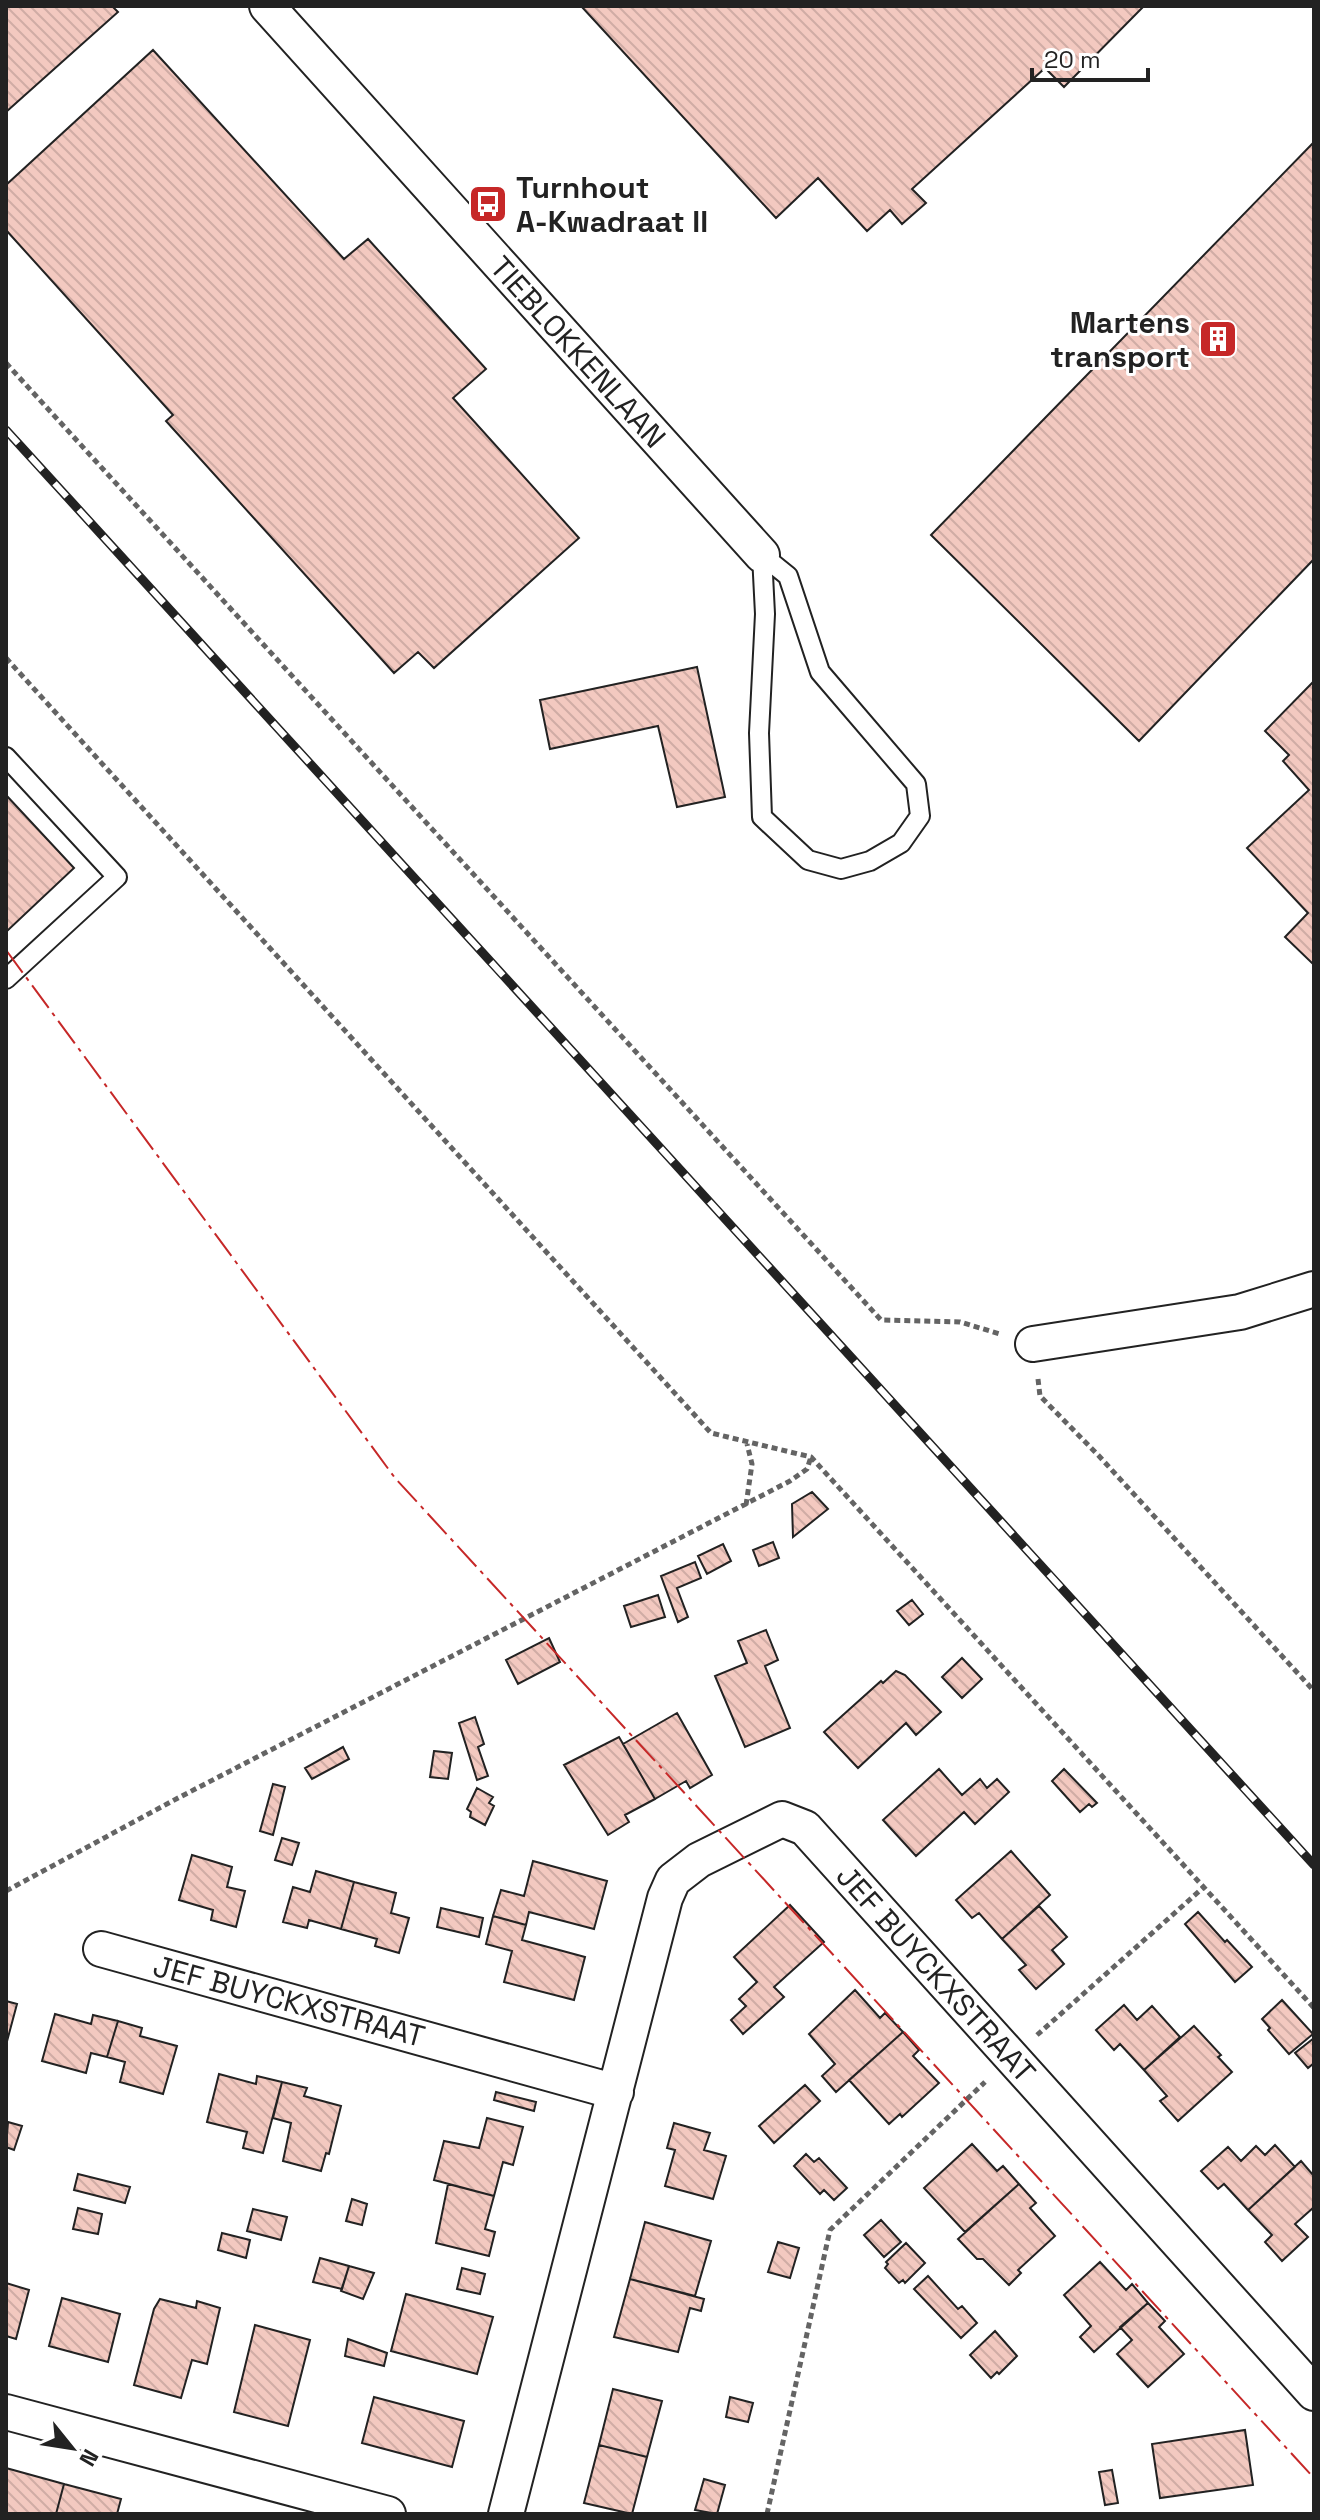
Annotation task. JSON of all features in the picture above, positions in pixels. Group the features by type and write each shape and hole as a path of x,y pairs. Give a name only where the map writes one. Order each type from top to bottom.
{"street":[{"name":"TIEBLOKKENLAAN","path":"267,6 762,555"},
{"path":"1033,1344 1240,1312 1314,1289"},
{"name":"JEF BUYCKXSTRAAT","path":"506,2514 665,1898 673,1880 699,1860 782,1819 805,1828 1314,2393"},
{"name":"JEF BUYCKXSTRAAT","path":"101,1949 616,2092"},
{"path":"6,2412 388,2514"}],"lane":[{"path":"762,555 788,576 820,672 916,784 920,816 901,843 870,861 841,869 808,860 762,817 759,733 765,614 762,555"},
{"path":"6,757 117,877 6,979"}],"path":[{"path":"6,363 881,1320 960,1322 1033,1344 1040,1396 1314,1691"},
{"path":"6,658 711,1433 811,1457 1314,2008"},
{"path":"746,1505 752,1464 747,1443"},
{"path":"6,1891 178,1798 746,1505 807,1469 811,1457"},
{"path":"767,2514 830,2230 1011,2058 1204,1887"}],"building":[{"path":"6,6 112,6 118,12 6,112"},
{"path":"581,6 1144,6 1064,87 1045,68 912,189 926,203 902,224 890,210 867,231 818,178 776,218"},
{"path":"153,50 344,259 368,239 486,369 453,398 579,538 434,668 418,652 394,673 166,421 173,415 6,230 6,185"},
{"name":"Martens transport","path":"1314,142 1314,559 1139,741 931,535"},
{"path":"697,667 725,797 677,807 658,726 550,749 540,700"},
{"path":"1314,681 1314,965 1285,937 1308,913 1247,848 1309,790 1283,761 1289,755 1265,731"},
{"path":"6,795 74,868 6,932"},
{"path":"812,1492 828,1509 793,1537 792,1504"},
{"path":"773,1542 779,1558 759,1566 753,1550"},
{"path":"723,1544 731,1561 707,1574 698,1556"},
{"path":"695,1562 701,1578 677,1588 688,1617 678,1622 661,1576"},
{"path":"658,1595 665,1617 631,1627 624,1606"},
{"path":"912,1600 923,1614 909,1625 897,1611"},
{"path":"766,1630 778,1660 765,1666 790,1728 745,1747 715,1676 747,1663 738,1641"},
{"path":"549,1638 560,1662 518,1684 506,1660"},
{"path":"962,1658 982,1679 962,1698 942,1677"},
{"path":"896,1671 905,1675 941,1712 916,1735 906,1723 858,1768 824,1732"},
{"path":"677,1713 712,1775 690,1788 686,1781 655,1799 623,1744"},
{"path":"475,1717 484,1744 478,1747 488,1776 477,1780 459,1723"},
{"path":"619,1737 655,1799 625,1815 629,1822 608,1835 564,1765"},
{"path":"343,1747 349,1759 312,1779 305,1768"},
{"path":"434,1751 452,1753 448,1779 430,1777"},
{"path":"939,1769 962,1795 980,1779 987,1788 997,1779 1009,1792 975,1824 964,1812 916,1856 883,1820"},
{"path":"1064,1769 1097,1803 1092,1807 1089,1804 1080,1812 1052,1781"},
{"path":"273,1784 285,1787 273,1835 260,1831"},
{"path":"477,1788 493,1797 489,1803 494,1806 485,1825 470,1817 471,1812 467,1809"},
{"path":"282,1838 299,1843 292,1865 275,1860"},
{"path":"1011,1851 1050,1895 1002,1939 979,1913 972,1918 956,1900"},
{"path":"192,1855 232,1867 227,1887 245,1891 236,1927 211,1920 213,1910 179,1900"},
{"path":"533,1861 607,1881 594,1929 529,1912 526,1925 493,1916 501,1890 524,1896"},
{"path":"316,1871 354,1882 341,1929 309,1920 307,1928 283,1922 293,1887 310,1892"},
{"path":"354,1882 396,1893 391,1913 409,1918 399,1953 375,1946 377,1939 341,1929"},
{"path":"790,1905 824,1942 774,1987 784,1997 743,2034 731,2020 746,2006 739,1999 757,1982 734,1957"},
{"path":"1039,1906 1067,1937 1052,1950 1064,1964 1036,1989 1019,1970 1026,1965 1002,1939"},
{"path":"441,1908 483,1918 479,1937 437,1927"},
{"path":"1198,1912 1252,1967 1235,1982 1185,1924"},
{"path":"493,1916 526,1925 522,1940 585,1957 574,2000 504,1982 512,1951 486,1944"},
{"path":"855,1990 880,2018 885,2013 903,2032 836,2092 822,2076 835,2064 809,2034"},
{"path":"1282,2000 1313,2034 1289,2054 1262,2019"},
{"path":"6,2001 17,2004 6,2045"},
{"path":"1124,2005 1137,2020 1152,2006 1180,2037 1144,2070 1120,2044 1114,2050 1096,2030"},
{"path":"55,2014 91,2024 93,2015 118,2021 107,2057 91,2053 86,2073 42,2061"},
{"path":"118,2021 142,2028 140,2036 177,2046 163,2094 120,2082 125,2062 107,2057"},
{"path":"1194,2026 1232,2072 1178,2121 1160,2101 1167,2096 1144,2070"},
{"path":"903,2032 919,2050 913,2056 939,2083 902,2117 900,2114 889,2124 849,2080"},
{"path":"1314,2038 1314,2063 1308,2068 1295,2053"},
{"path":"219,2074 256,2084 257,2076 282,2082 263,2153 243,2148 247,2132 207,2122"},
{"path":"282,2082 307,2088 304,2096 341,2106 329,2154 326,2153 321,2171 283,2161 291,2123 273,2118"},
{"path":"805,2085 820,2101 774,2143 759,2126"},
{"path":"496,2092 536,2102 534,2111 494,2100"},
{"path":"487,2118 523,2127 513,2165 503,2162 494,2196 434,2180 444,2141 479,2148"},
{"path":"8,2122 22,2126 14,2150 6,2147"},
{"path":"674,2123 710,2133 704,2150 726,2156 713,2199 665,2186 675,2150 667,2148"},
{"path":"972,2144 997,2171 1003,2166 1019,2184 965,2232 924,2188"},
{"path":"1275,2145 1295,2167 1248,2210 1224,2184 1218,2189 1201,2171 1228,2147 1241,2161 1256,2146 1265,2155"},
{"path":"806,2154 814,2162 819,2158 847,2188 834,2200 824,2190 820,2194 794,2166"},
{"path":"1301,2161 1314,2176 1314,2207 1295,2224 1308,2237 1282,2261 1265,2242 1272,2235 1248,2210"},
{"path":"78,2174 130,2187 125,2203 74,2190"},
{"path":"448,2184 494,2196 485,2229 495,2232 489,2256 436,2243"},
{"path":"1019,2184 1036,2203 1030,2208 1055,2236 1018,2270 1021,2273 1009,2285 958,2239"},
{"path":"352,2199 367,2204 362,2225 346,2221"},
{"path":"78,2208 102,2214 98,2234 73,2229"},
{"path":"253,2209 287,2217 281,2240 247,2231"},
{"path":"881,2220 901,2242 884,2257 864,2235"},
{"path":"645,2222 711,2241 695,2296 630,2279"},
{"path":"222,2233 250,2240 246,2258 218,2250"},
{"path":"778,2242 799,2248 790,2278 768,2272"},
{"path":"906,2243 925,2263 905,2283 903,2280 899,2283 885,2268 886,2262"},
{"path":"320,2258 349,2266 342,2289 313,2282"},
{"path":"1100,2262 1126,2290 1132,2284 1148,2303 1094,2352 1080,2337 1091,2326 1064,2295"},
{"path":"349,2266 374,2273 363,2299 341,2291"},
{"path":"462,2268 485,2274 480,2294 457,2289"},
{"path":"928,2276 958,2309 962,2306 977,2323 961,2338 914,2289"},
{"path":"630,2279 704,2299 701,2311 690,2308 678,2352 614,2337"},
{"path":"6,2283 29,2290 16,2339 6,2336"},
{"path":"406,2294 493,2317 477,2374 391,2351"},
{"path":"62,2298 120,2314 108,2362 49,2346"},
{"path":"160,2299 196,2308 197,2301 220,2308 207,2364 192,2360 181,2398 134,2385 154,2309"},
{"path":"1148,2303 1165,2321 1159,2327 1184,2354 1148,2387 1117,2354 1132,2340 1120,2327"},
{"path":"255,2325 310,2340 288,2426 234,2412"},
{"path":"995,2331 1017,2356 991,2378 970,2355"},
{"path":"348,2339 387,2353 384,2366 345,2356"},
{"path":"613,2389 662,2401 647,2457 599,2445"},
{"path":"374,2397 464,2421 452,2467 362,2443"},
{"path":"730,2397 753,2403 748,2422 726,2417"},
{"path":"1245,2430 1253,2485 1160,2498 1152,2444"},
{"path":"599,2445 647,2457 632,2514 584,2503"},
{"path":"6,2468 64,2484 56,2514 6,2514"},
{"path":"1112,2470 1118,2503 1105,2505 1099,2472"},
{"path":"704,2479 725,2485 717,2514 695,2510"},
{"path":"64,2484 121,2499 117,2514 56,2514"}],"railway":[{"path":"6,430 1314,1865"}],"power":[{"path":"6,950 395,1478 1314,2478"}],"place":[{"name":"Turnhout A-Kwadraat II","path":"488,204"},
{"name":"Martens transport","path":"1218,339"}]}
